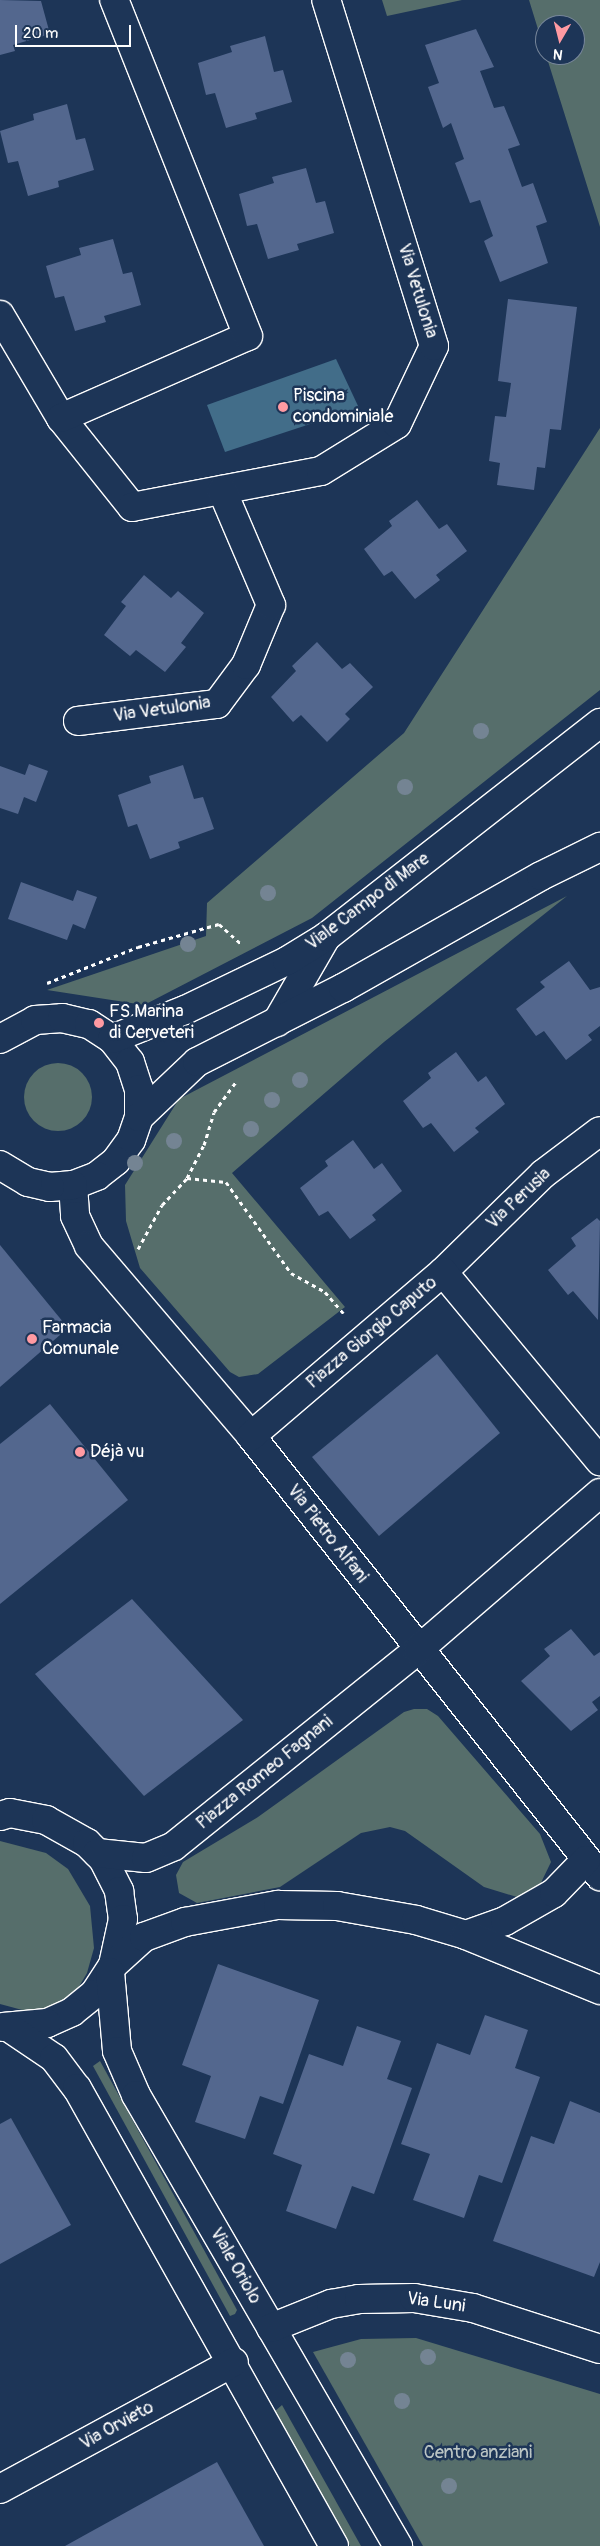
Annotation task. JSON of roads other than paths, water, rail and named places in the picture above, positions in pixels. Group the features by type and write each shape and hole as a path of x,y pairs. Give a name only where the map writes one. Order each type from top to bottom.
{"street":[{"path":"61,418 248,336 114,0"},
{"name":"Via Vetulonia","path":"0,315 61,418 132,507 321,471 397,424 434,346 326,0"},
{"name":"Via Vetulonia","path":"78,721 217,704 246,665 271,605 222,490"},
{"name":"Viale Campo di Mare","path":"112,1039 135,1033 258,974 326,937 600,723"},
{"path":"139,1117 197,1062 277,1022 541,876 600,847"},
{"path":"277,1022 326,937"},
{"path":"0,1039 35,1020 62,1018 89,1024 112,1039 130,1062 139,1089 139,1117 131,1140 116,1161 96,1176 73,1185 36,1184 3,1170"},
{"name":"Via Perusia","path":"443,1272 542,1174 600,1132"},
{"name":"Via Pietro Alfani","path":"73,1185 75,1216 89,1246 251,1436 418,1650 593,1868"},
{"name":"Piazza Giorgio Caputo","path":"251,1436 443,1272 600,1461"},
{"path":"418,1650 600,1493"},
{"name":"Piazza Romeo Fagnani","path":"97,1853 146,1858 174,1846 418,1650"},
{"path":"3,1813 62,1826 97,1853 119,1891 123,1919 111,1969"},
{"path":"466,1935 505,1921 593,1868"},
{"path":"4,2027 47,2023 72,2012 94,1994 111,1969 134,1944 162,1929 278,1905 337,1906 416,1920 466,1935 600,1990"},
{"name":"Viale Oriolo","path":"111,1969 117,2051 129,2082 398,2546"},
{"path":"4,2027 42,2048 69,2074 234,2362 334,2546"},
{"name":"Via Luni","path":"271,2328 331,2304 359,2299 414,2298 473,2308 600,2349"},
{"name":"Via Orvieto","path":"0,2489 234,2362"}],"water":[{"name":"Piscina condominiale","path":"336,359 359,408 225,452 207,405"}],"place":[{"name":"Piscina condominiale","path":"283,407"},
{"name":"FS Marina di Cerveteri","path":"99,1023"},
{"name":"Farmacia Comunale","path":"32,1339"},
{"name":"Déjà vu","path":"80,1452"}],"park label":[{"name":"Centro anziani","path":"478,2453"}]}
